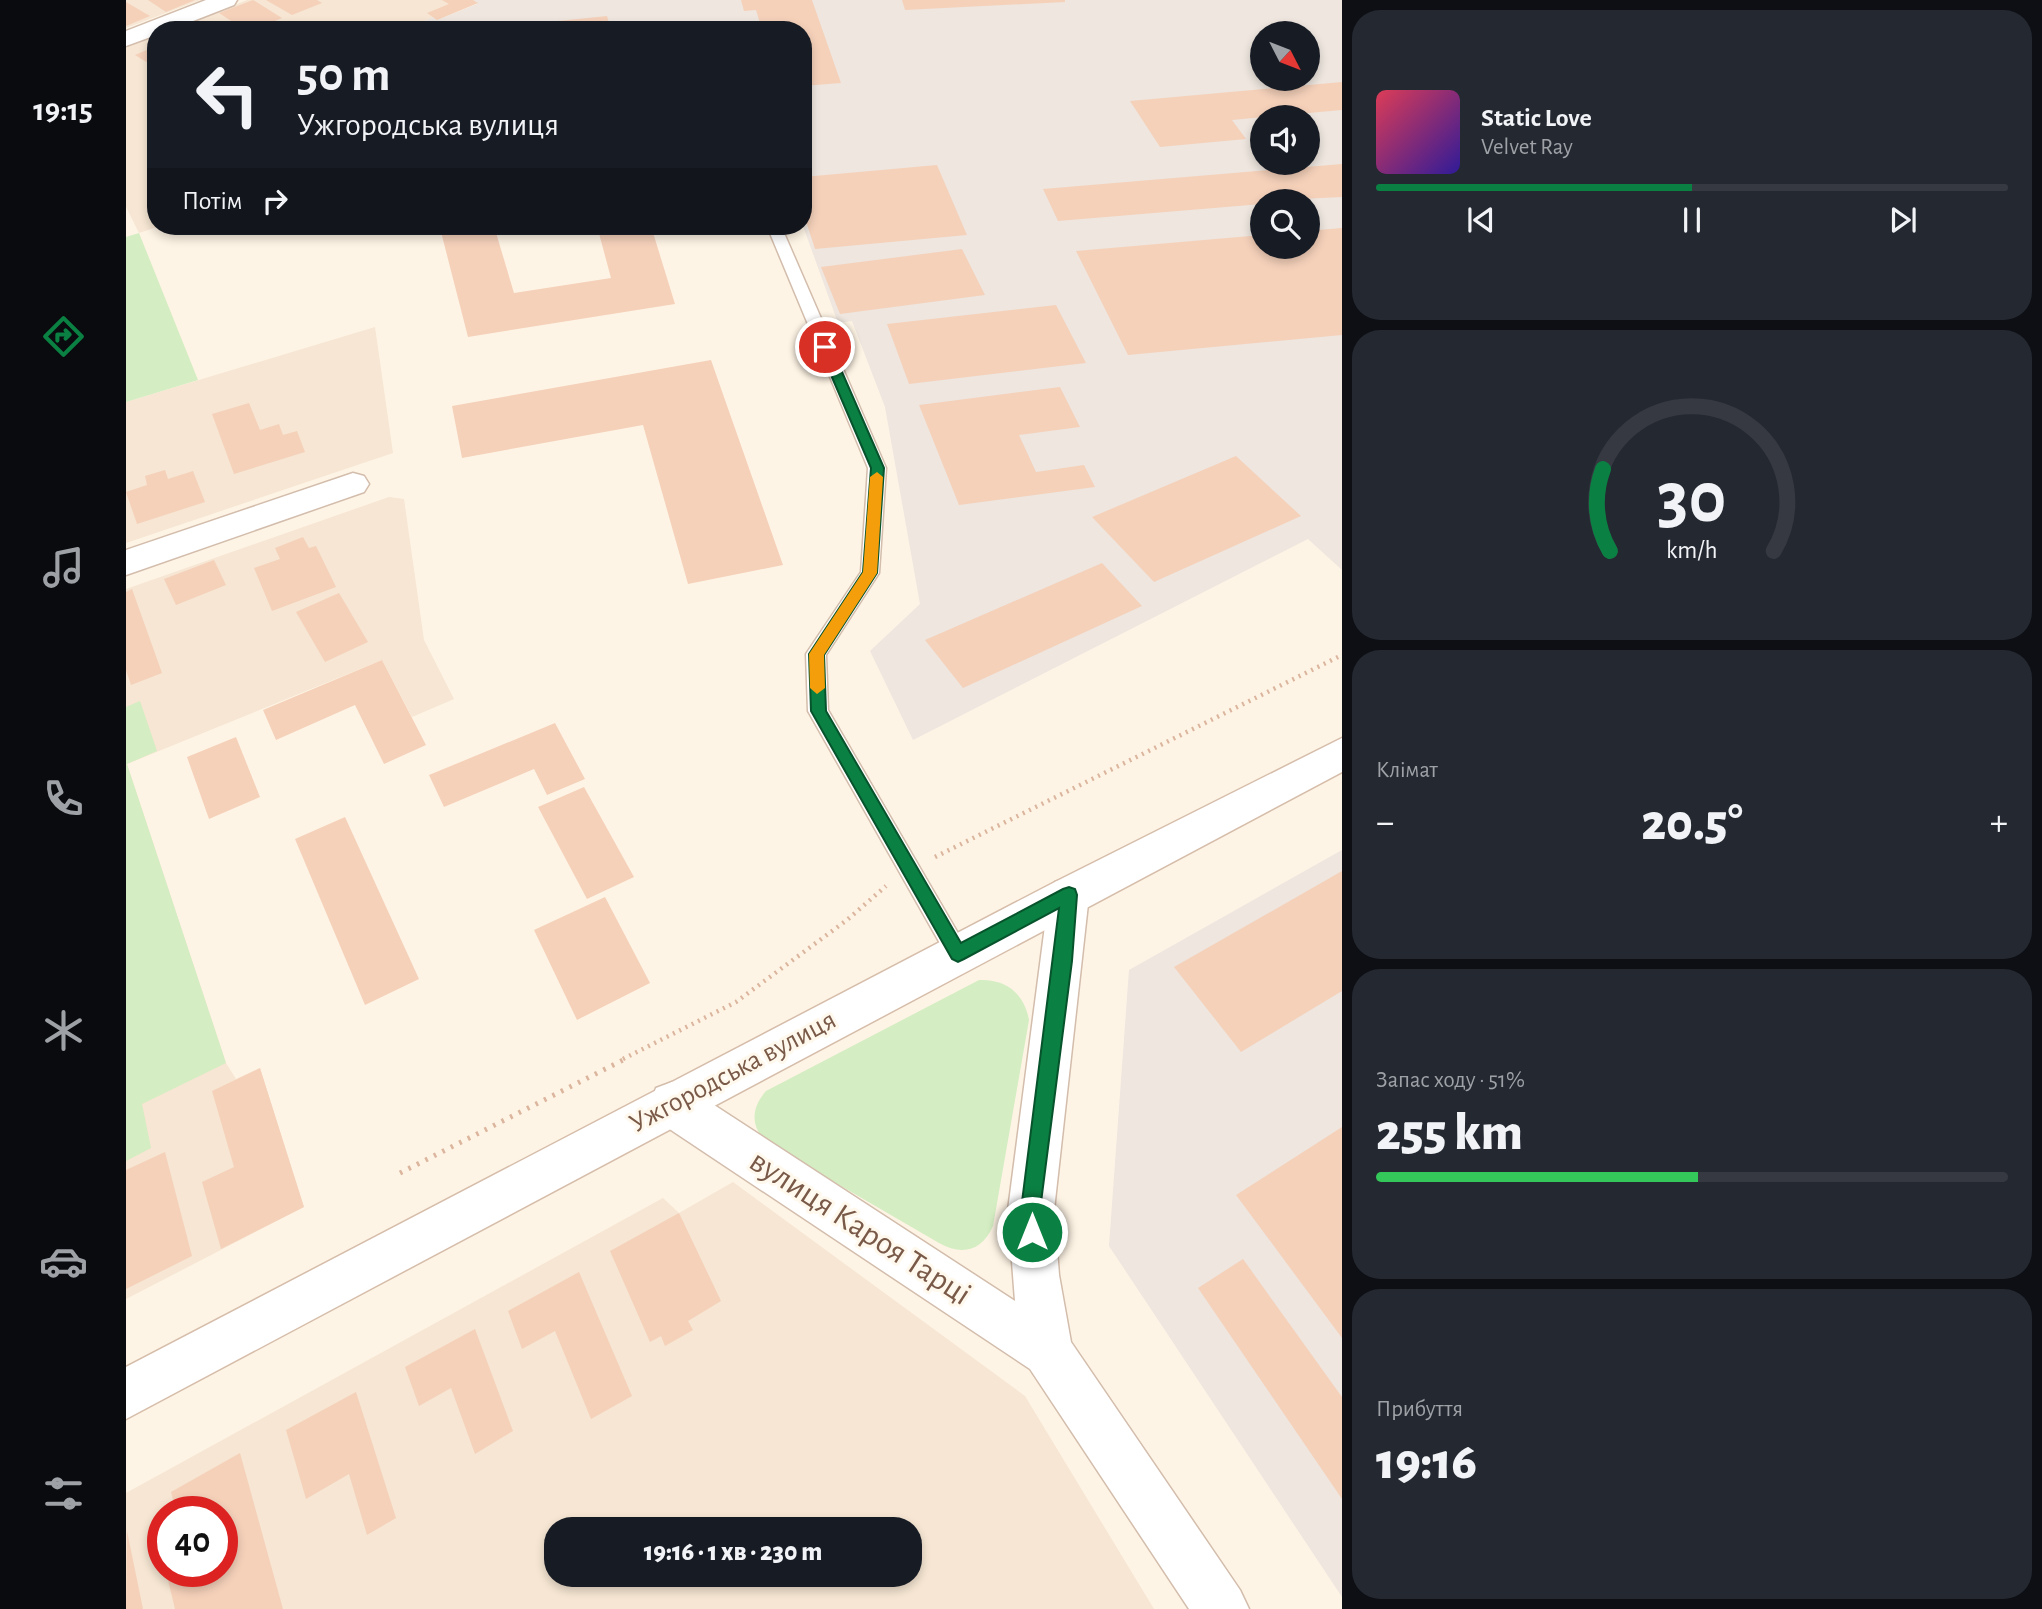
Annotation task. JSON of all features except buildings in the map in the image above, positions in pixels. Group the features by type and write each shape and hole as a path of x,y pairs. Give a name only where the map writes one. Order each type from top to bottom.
{"street":[{"path":"172,21 226,0"},
{"path":"126,39 147,31"},
{"path":"126,563 353,484"},
{"name":"Ужгородська вулиця","path":"126,1394 1069,895 1342,754"},
{"name":"вулиця Кароя Тарці","path":"1048,1351 1035,1275 1031,1210 1069,895"},
{"name":"вулиця Кароя Тарці","path":"672,1104 1048,1351 1221,1609"}],"lane":[{"path":"778,235 877,468 870,573 817,654 818,711 958,954"}],"path":[{"path":"400,1172 736,1002 781,971 847,920 871,897 910,870 967,839 1342,655"}],"shaded area":[{"path":"126,0 200,0 126,28"},
{"path":"247,0 474,0 478,3 437,20 433,17 424,21 194,21"},
{"path":"474,0 1342,0 1342,570 1308,539 913,740 870,651 920,604 885,407 852,321 838,323 806,235 812,235 812,21 424,21 433,17 437,20 477,4"},
{"path":"147,40 147,230 139,233 126,207 126,48"},
{"path":"375,327 393,453 126,543 126,402"},
{"path":"389,497 404,499 424,640 454,699 412,717 382,660 127,764 226,1063 236,1079 260,1068 304,1207 126,1299 126,589"},
{"path":"1342,850 1342,1597 1109,1246 1129,970"},
{"path":"733,1182 1025,1396 1154,1609 126,1609 126,1493 663,1198 679,1213"}],"green space":[{"path":"139,233 198,380 126,402 126,237"},
{"path":"140,701 157,751 127,764 226,1063 142,1104 151,1148 126,1161 126,707"},
{"path":"979,980 998,982 1012,990 1023,1002 1029,1020 993,1226 977,1246 963,1250 939,1243 767,1143 761,1137 754,1117 757,1104 766,1091"}],"slow traffic":[{"path":"817,688 817,654 870,573 877,477"}],"route":[{"path":"825,347 877,468 870,573 817,654 818,711 958,954 1069,895 1031,1210 1032,1232"}]}
